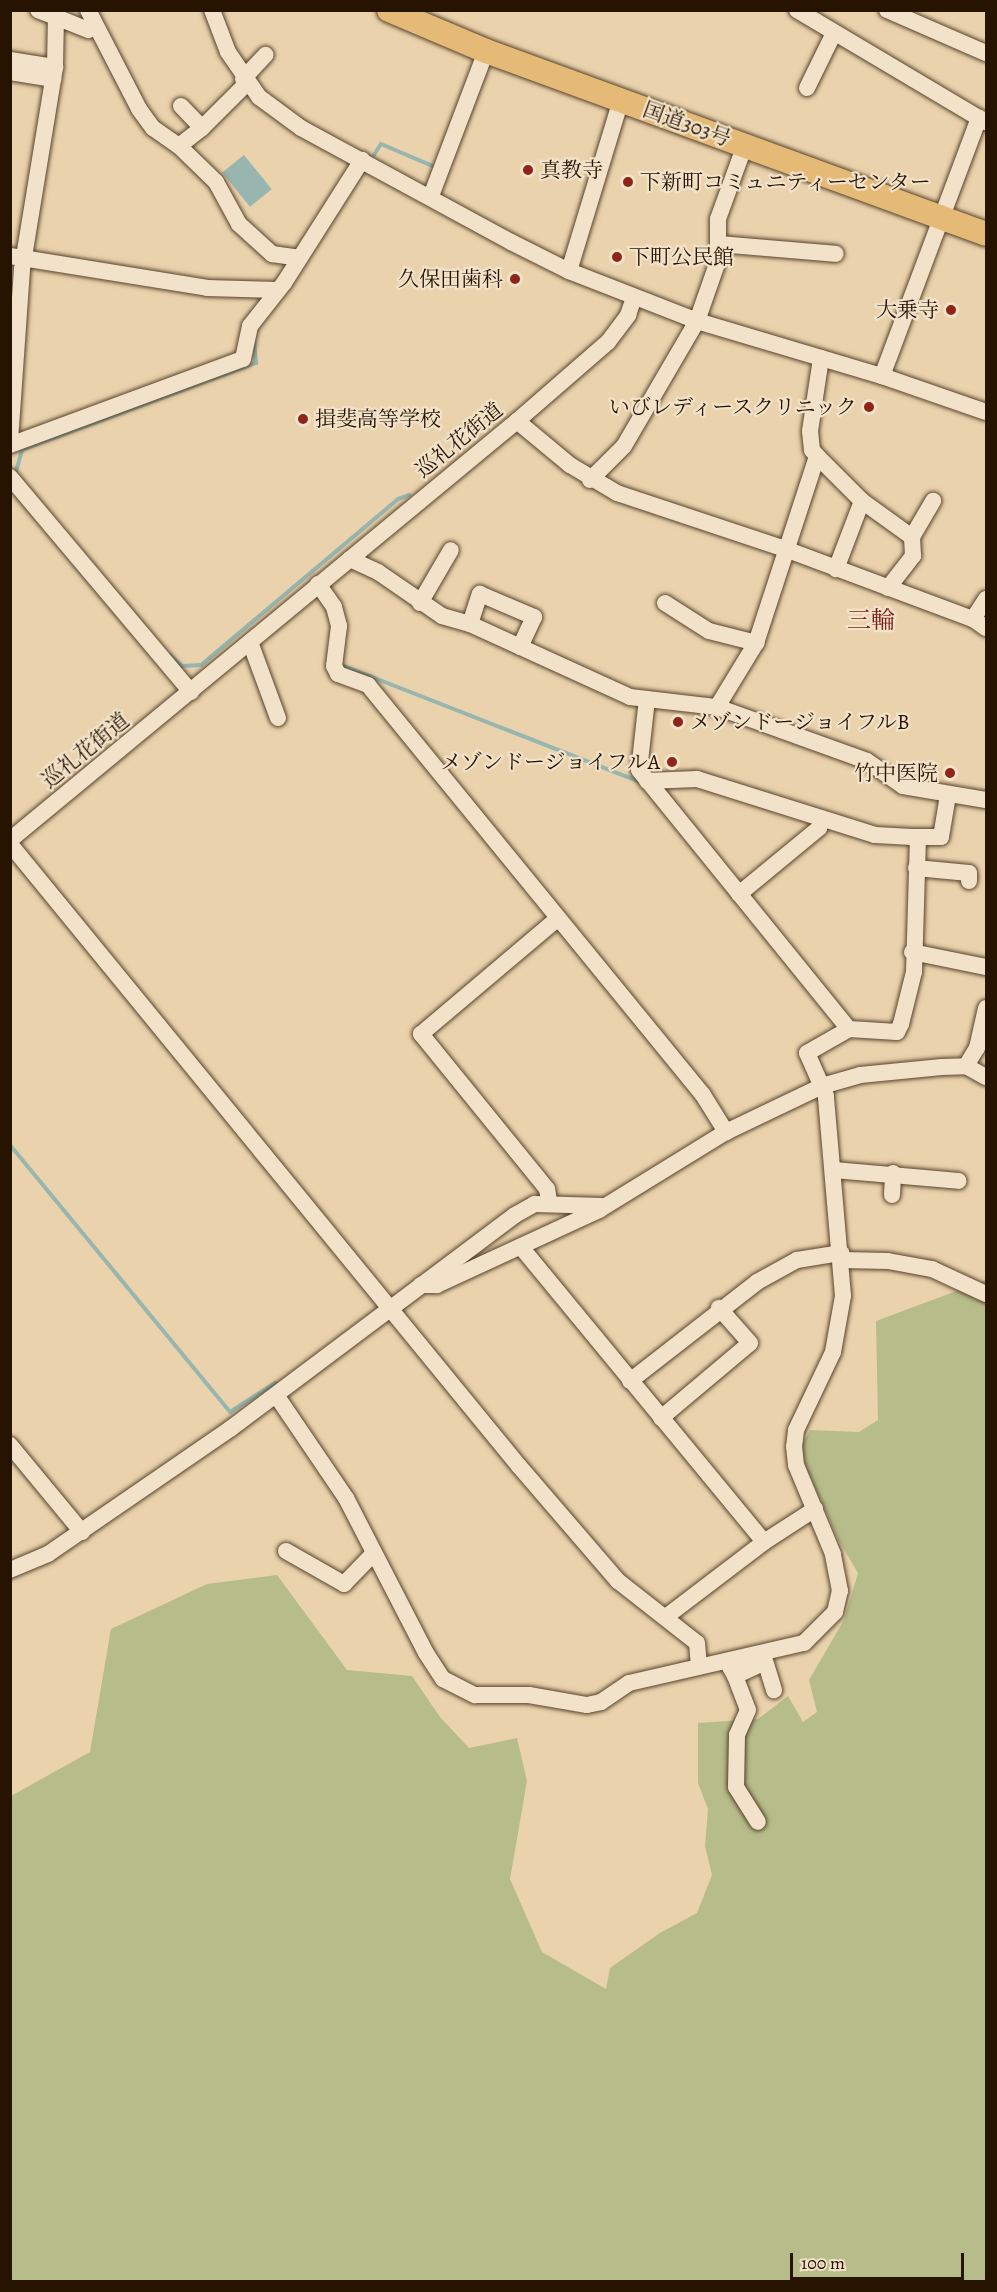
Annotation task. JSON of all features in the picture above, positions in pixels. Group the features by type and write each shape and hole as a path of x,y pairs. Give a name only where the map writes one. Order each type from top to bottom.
{"highway":[{"name":"国道303号","path":"388,10 486,51 987,234"}],"street":[{"path":"88,10 139,110 153,128 179,146 216,182 238,224 251,237 273,254 300,258"},
{"path":"213,10 245,81 301,128 569,271 697,321 882,376 987,412"},
{"path":"797,10 984,120 942,217 882,376"},
{"path":"887,10 987,53"},
{"path":"89,30 47,13 54,73 17,257 10,443 243,359 250,326 300,258 362,160"},
{"path":"807,88 834,33"},
{"path":"431,196 486,51"},
{"path":"179,146 202,128 245,81 265,55"},
{"path":"10,60 54,73"},
{"path":"10,72 54,73"},
{"path":"569,271 621,100"},
{"path":"182,106 202,128"},
{"path":"591,480 624,446 697,321 718,261 718,219 744,145"},
{"path":"718,244 836,254"},
{"path":"17,257 207,288 277,290"},
{"name":"巡礼花街道","path":"10,842 318,584 517,422 609,342 628,315 634,297"},
{"path":"821,358 810,431 812,450 862,501 912,537"},
{"path":"517,422 591,480 617,493 788,550 980,623 987,599"},
{"path":"717,707 756,643 817,456"},
{"path":"10,477 191,692"},
{"path":"836,569 862,501"},
{"path":"888,588 913,556 912,537 933,501"},
{"path":"420,603 451,550"},
{"path":"350,559 378,572 442,616 470,624 630,698 717,707 867,761 903,786 987,800"},
{"path":"318,584 334,607 339,626 334,666 338,674 368,685 703,1095 726,1132"},
{"path":"470,624 480,594 534,617 520,647"},
{"path":"664,603 709,631 756,643"},
{"path":"250,642 278,718"},
{"path":"646,699 638,758 639,770 849,1029"},
{"path":"647,781 697,779 875,835 912,837 941,837 948,795"},
{"path":"739,894 819,828 822,818"},
{"path":"276,1395 346,1498 426,1653 443,1679 475,1695 529,1695 587,1705 601,1702 629,1683 699,1666 732,1669 804,1643 835,1612 840,1591 833,1554 796,1465 794,1447 796,1430 832,1352 841,1324 842,1257 826,1096 807,1053 849,1029 897,1032 914,972 912,952 918,841 912,837"},
{"path":"10,842 392,1310 618,1581 668,1616 697,1642 699,1666"},
{"path":"916,868 969,873 969,881"},
{"path":"549,1201 547,1189 422,1034 557,919"},
{"path":"912,952 987,967"},
{"path":"421,1285 437,1285 521,1247 602,1206 726,1132 822,1086 860,1075 979,1071 976,1048 987,1008"},
{"path":"834,1170 893,1173 959,1181"},
{"path":"892,1195 893,1173"},
{"path":"10,1570 48,1554 82,1532 392,1310 452,1259 535,1204 602,1206"},
{"path":"521,1247 764,1542"},
{"path":"630,1381 719,1308 797,1260 842,1257 888,1261 932,1269 987,1294"},
{"path":"661,1418 750,1343 719,1308"},
{"path":"10,1444 82,1532"},
{"path":"668,1616 764,1542 815,1509"},
{"path":"286,1551 344,1584 374,1553"},
{"path":"763,1658 774,1690"},
{"path":"732,1669 748,1710 737,1735 736,1787 758,1822"}],"green space":[{"path":"986,1280 986,2281 11,2281 11,1796 90,1752 111,1629 207,1584 277,1575 347,1670 412,1676 440,1717 469,1748 517,1738 527,1781 510,1879 542,1952 606,1989 610,1968 660,1933 697,1913 712,1875 705,1846 708,1809 698,1783 698,1723 758,1719 788,1696 803,1722 817,1712 809,1680 844,1620 858,1573 839,1541 799,1451 810,1430 859,1432 878,1420 876,1321"}],"water":[{"path":"244,155 272,189 250,207 222,173"}],"waterway":[{"path":"374,155 381,144 435,167"},
{"path":"15,475 22,450 256,363 254,340"},
{"path":"170,655 182,666 201,665 398,499 409,495"},
{"path":"344,666 637,781"},
{"path":"10,1145 230,1412 275,1383 279,1388"}],"place":[{"name":"真教寺","path":"528,170"},
{"name":"下新町コミュニティーセンター","path":"628,182"},
{"name":"下町公民館","path":"617,257"},
{"name":"久保田歯科","path":"515,279"},
{"name":"大乗寺","path":"951,310"},
{"name":"いびレディースクリニック","path":"869,407"},
{"name":"揖斐高等学校","path":"303,419"},
{"name":"メゾンドージョイフルB","path":"678,722"},
{"name":"メゾンドージョイフルA","path":"672,762"},
{"name":"竹中医院","path":"950,773"}],"district":[{"name":"三輪","path":"871,621"}]}
